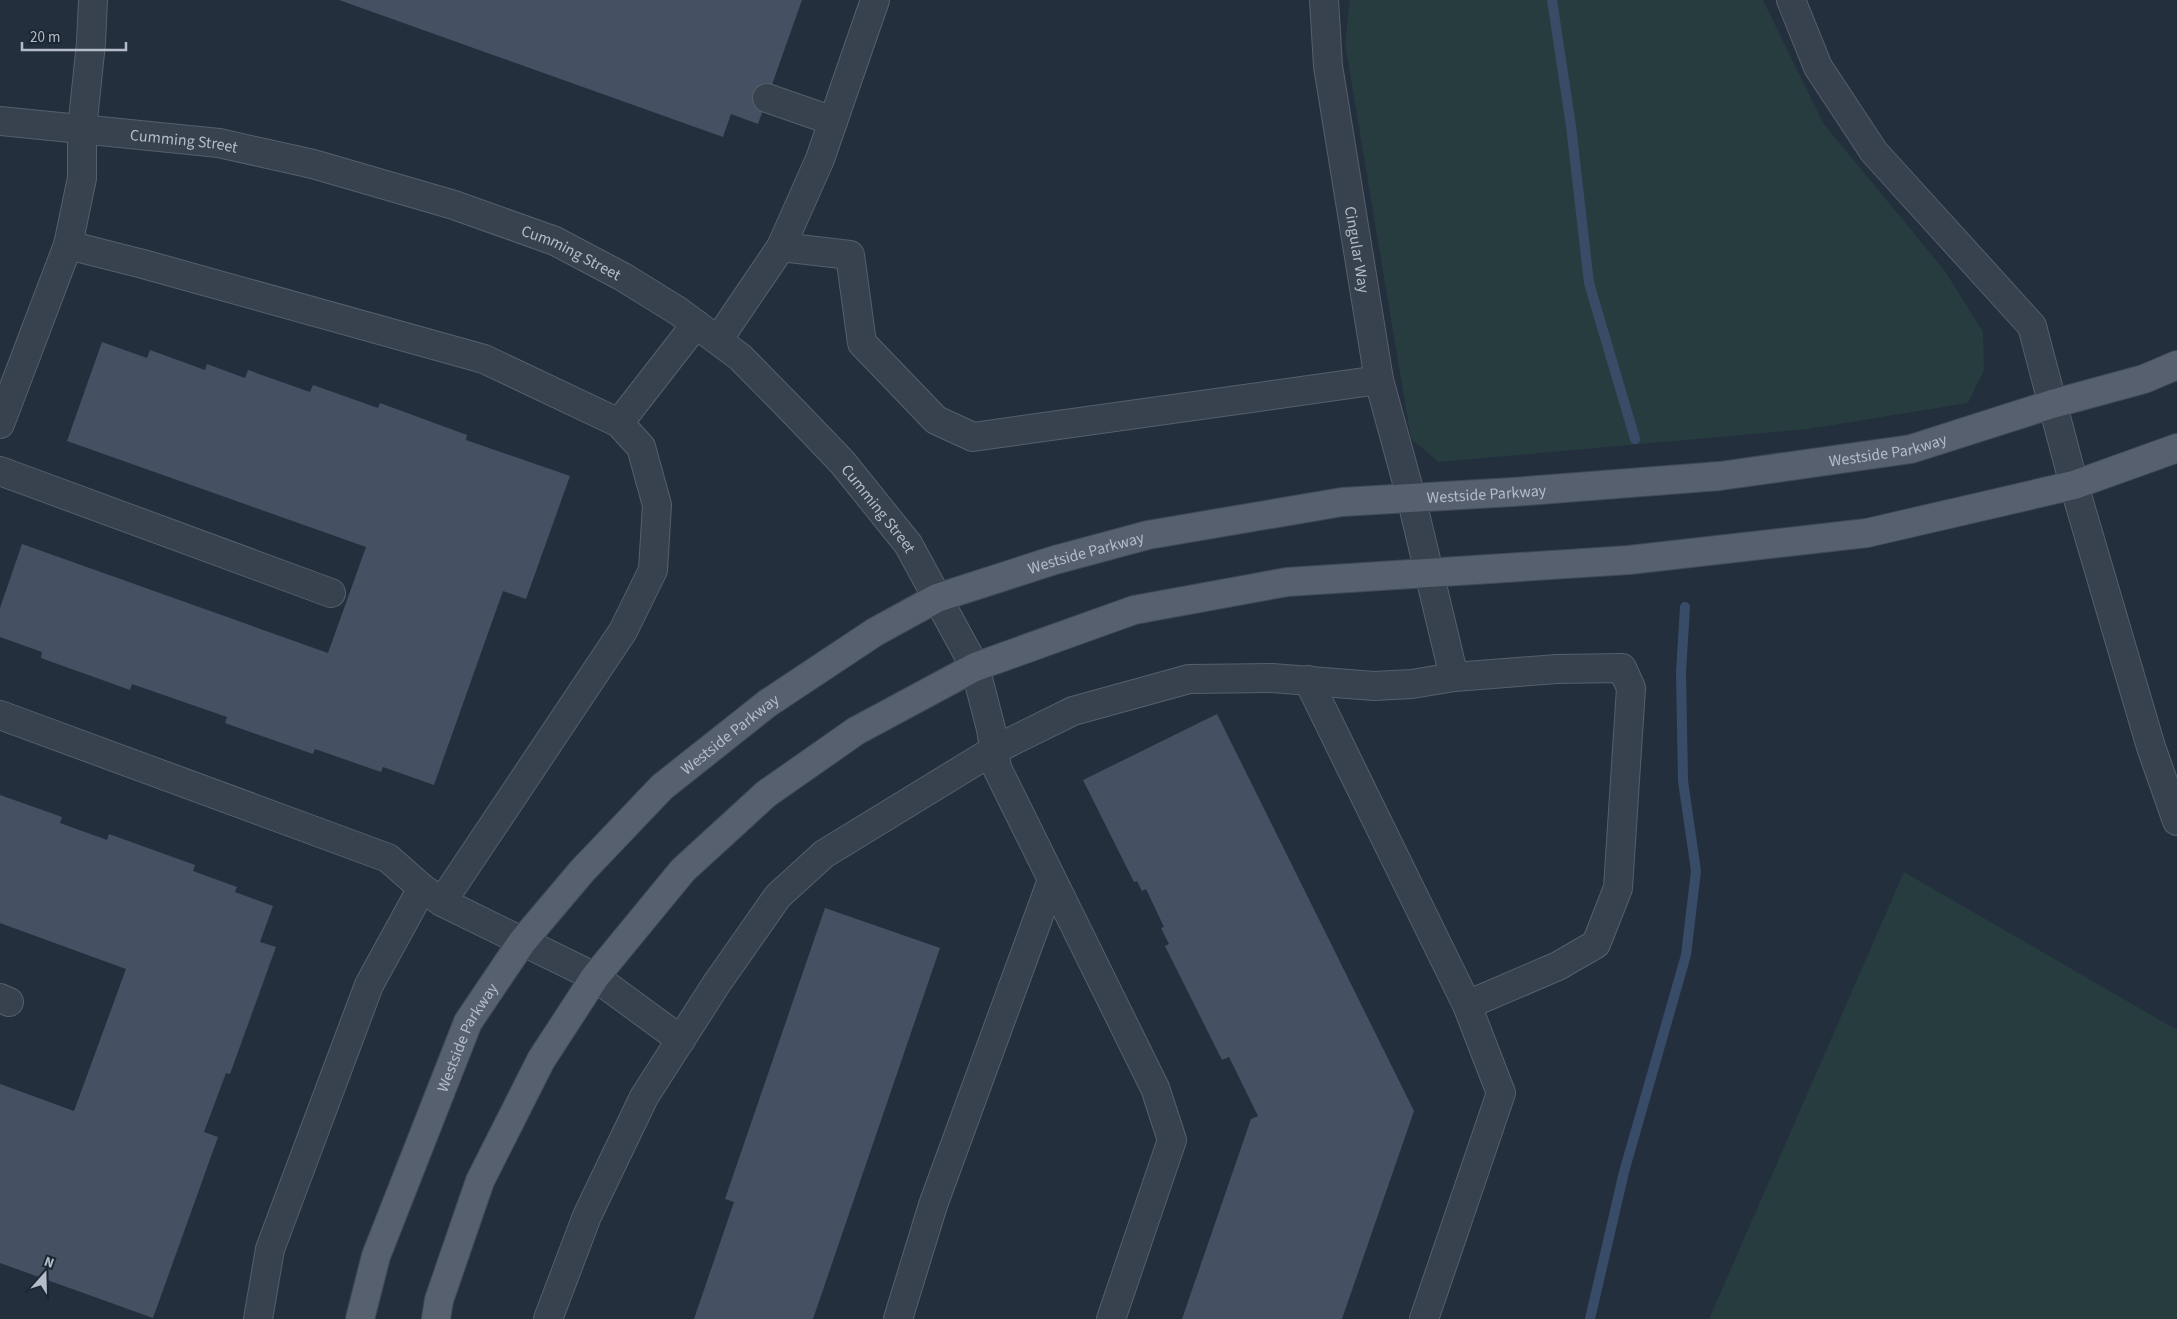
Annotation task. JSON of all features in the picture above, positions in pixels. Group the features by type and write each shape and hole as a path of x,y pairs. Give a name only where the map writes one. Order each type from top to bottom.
{"main road":[{"name":"Westside Parkway","path":"360,1319 376,1256 468,1022 522,942 582,871 662,787 768,703 874,632 936,598 1055,560 1148,535 1342,502 1513,492 1720,476 1901,450 2052,404 2144,380 2177,365"},
{"path":"436,1319 439,1300 480,1181 541,1060 595,977 683,870 766,794 856,730 975,667 1134,610 1287,582 1629,560 1867,533 2074,485 2177,448"}],"street":[{"path":"0,424 68,245 82,178 82,129 91,43 93,0"},
{"path":"718,340 781,247 820,159 875,0"},
{"name":"Cingular Way","path":"1324,0 1328,66 1379,380 1411,497 1454,677"},
{"path":"1791,0 1818,67 1874,152 2032,326 2074,485 2151,747 2177,821"},
{"path":"767,98 834,121"},
{"name":"Cumming Street","path":"0,121 219,143 313,164 454,205 555,241 623,277 718,340 740,357 842,462 908,544 975,667 991,729 996,768 1155,1088 1172,1140 1110,1319"},
{"path":"68,245 484,358 586,406 619,424 642,447 657,505 653,570 624,631 369,985 270,1249 258,1319"},
{"path":"781,247 850,255 862,343 936,420 973,436 1379,380"},
{"path":"619,424 696,324"},
{"path":"0,471 331,593"},
{"path":"548,1319 587,1216 644,1097 717,984 778,896 824,854 994,750 1073,712 1189,679 1272,678 1374,686 1412,684 1454,677 1558,669 1622,668 1631,688 1618,888 1596,944 1558,966 1467,1005"},
{"path":"1308,680 1467,1005 1501,1093 1424,1319"},
{"path":"0,715 388,858 432,895 522,942 595,977 681,1040"},
{"path":"898,1319 933,1205 1052,880"}],"green space":[{"path":"1350,0 1763,0 1823,123 1945,271 1983,332 1984,370 1968,403 1808,429 1439,462 1411,439 1345,43"},
{"path":"1904,872 2177,1030 2177,1319 1709,1319"}],"building":[{"path":"339,0 802,0 758,124 731,114 723,137"},
{"path":"102,342 147,358 150,350 205,370 207,364 245,378 248,370 310,392 313,385 378,408 380,403 467,435 466,440 570,476 526,599 503,591 434,785 383,767 381,772 315,749 313,754 225,723 227,717 132,684 130,690 41,658 42,652 0,637 0,608 22,544 328,653 366,547 67,441"},
{"path":"1217,714 1414,1111 1342,1319 1182,1319 1251,1119 1258,1116 1229,1057 1222,1060 1165,946 1169,944 1161,928 1164,927 1146,889 1142,891 1137,881 1134,882 1083,780"},
{"path":"0,795 62,817 60,823 107,840 109,834 195,865 193,871 237,887 235,892 273,906 260,942 276,947 230,1074 226,1073 204,1132 218,1137 153,1318 0,1263 0,1084 74,1111 126,969 0,923"},
{"path":"825,908 940,948 813,1319 694,1319 734,1202 725,1199"}],"waterway":[{"path":"1552,0 1571,126 1589,283 1635,439"},
{"path":"1590,1319 1624,1172 1686,955 1696,871 1683,781 1681,672 1685,607"}]}
